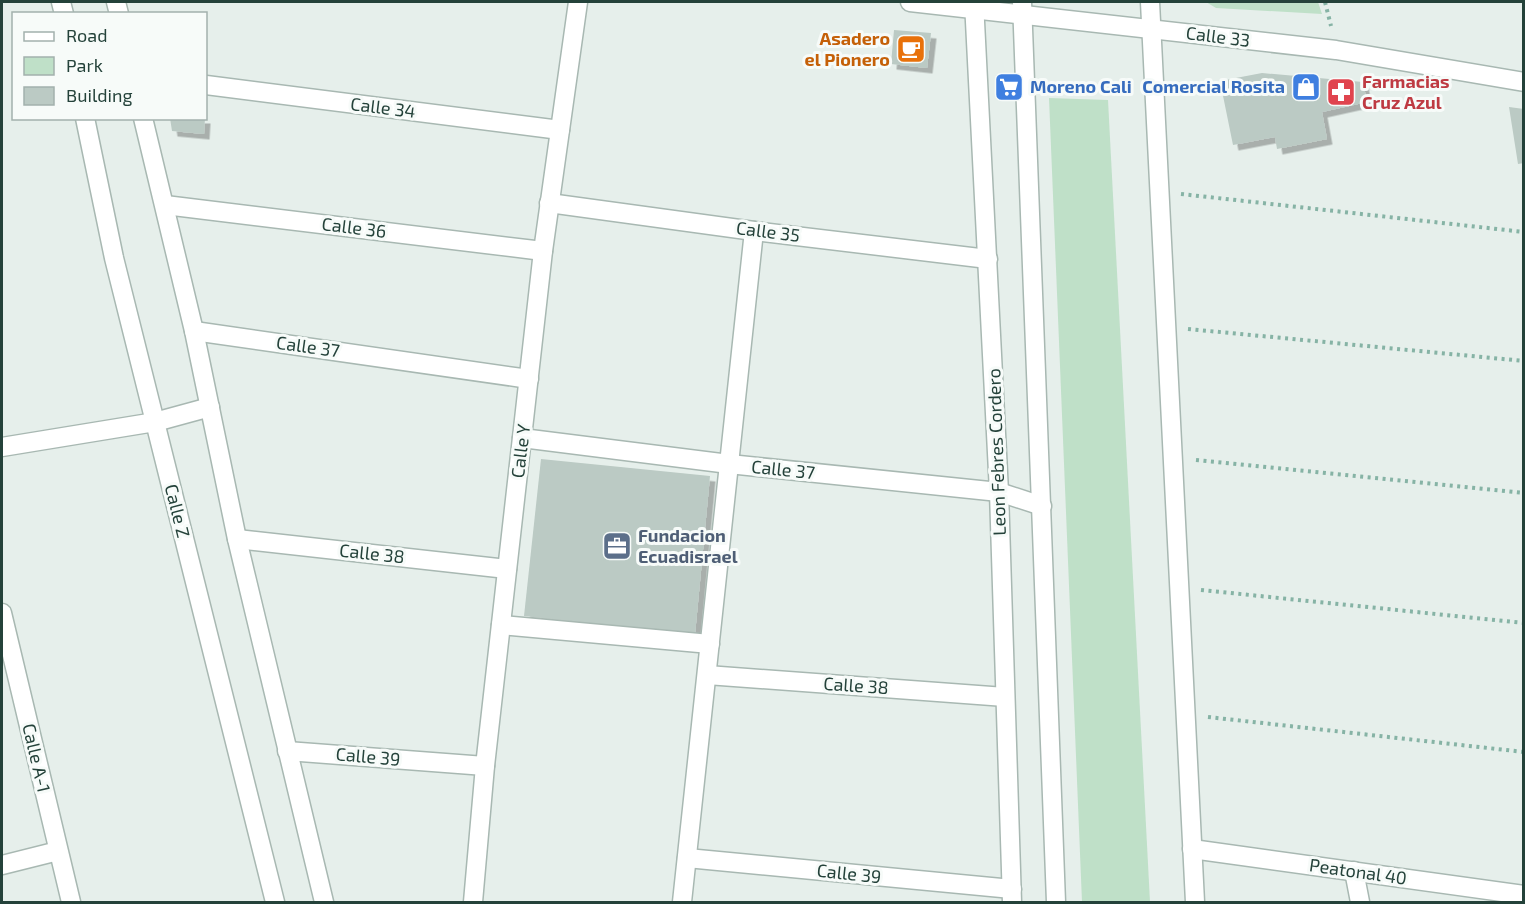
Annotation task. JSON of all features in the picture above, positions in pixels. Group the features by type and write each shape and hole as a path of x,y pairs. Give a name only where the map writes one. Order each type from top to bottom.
{"street":[{"name":"Calle Y","path":"472,903 485,766 543,251 578,2"},
{"name":"Calle 33","path":"910,2 1022,8 1151,29 1336,51 1524,82"},
{"path":"1150,2 1195,903"},
{"name":"Leon Febres Cordero","path":"974,5 999,492 1012,896"},
{"path":"1022,8 1056,903"},
{"name":"Calle 34","path":"207,86 560,130"},
{"name":"Calle Z","path":"85,120 114,258 275,903"},
{"path":"144,120 194,331 237,539 324,903"},
{"name":"Calle 35","path":"549,203 754,231 988,259"},
{"name":"Calle 36","path":"165,205 543,251"},
{"path":"682,903 754,231"},
{"name":"Calle 37","path":"194,331 529,379"},
{"path":"2,447 155,422 210,407"},
{"name":"Calle 37","path":"522,438 729,464 999,492 1042,506"},
{"name":"Calle 38","path":"237,539 507,568"},
{"name":"Calle A-1","path":"2,613 7,662 72,903"},
{"path":"501,625 710,644"},
{"name":"Calle 38","path":"707,675 1005,697"},
{"name":"Calle 39","path":"286,751 485,766"},
{"name":"Peatonal 40","path":"1192,849 1354,871 1483,896 1524,895"},
{"path":"2,865 58,851"},
{"name":"Calle 39","path":"687,858 1012,896"},
{"path":"1354,871 1360,903"}],"path":[{"path":"1160,192 1524,232"},
{"path":"1166,327 1524,361"},
{"path":"1173,458 1524,494"},
{"path":"1179,587 1524,623"},
{"path":"1186,715 1524,752"}],"green space":[{"path":"1206,2 1318,2 1322,14 1216,8"},
{"path":"1049,98 1108,100 1150,902 1082,902"}],"building":[{"name":"Asadero el Pionero","path":"894,30 931,33 927,68 891,64"},
{"path":"1262,73 1363,82 1367,102 1322,112 1327,139 1277,149 1275,137 1233,145 1220,81"},
{"path":"1509,107 1524,109 1524,163 1518,164"},
{"path":"170,120 205,120 204,134 172,131"},
{"name":"Fundacion Ecuadisrael","path":"541,459 710,476 695,634 524,616"}],"place":[{"name":"Asadero el Pionero","path":"911,49"},
{"name":"Moreno Cali","path":"1009,87"},
{"name":"Comercial Rosita","path":"1306,87"},
{"name":"Farmacias Cruz Azul","path":"1341,92"},
{"name":"Fundacion Ecuadisrael","path":"617,546"}]}
